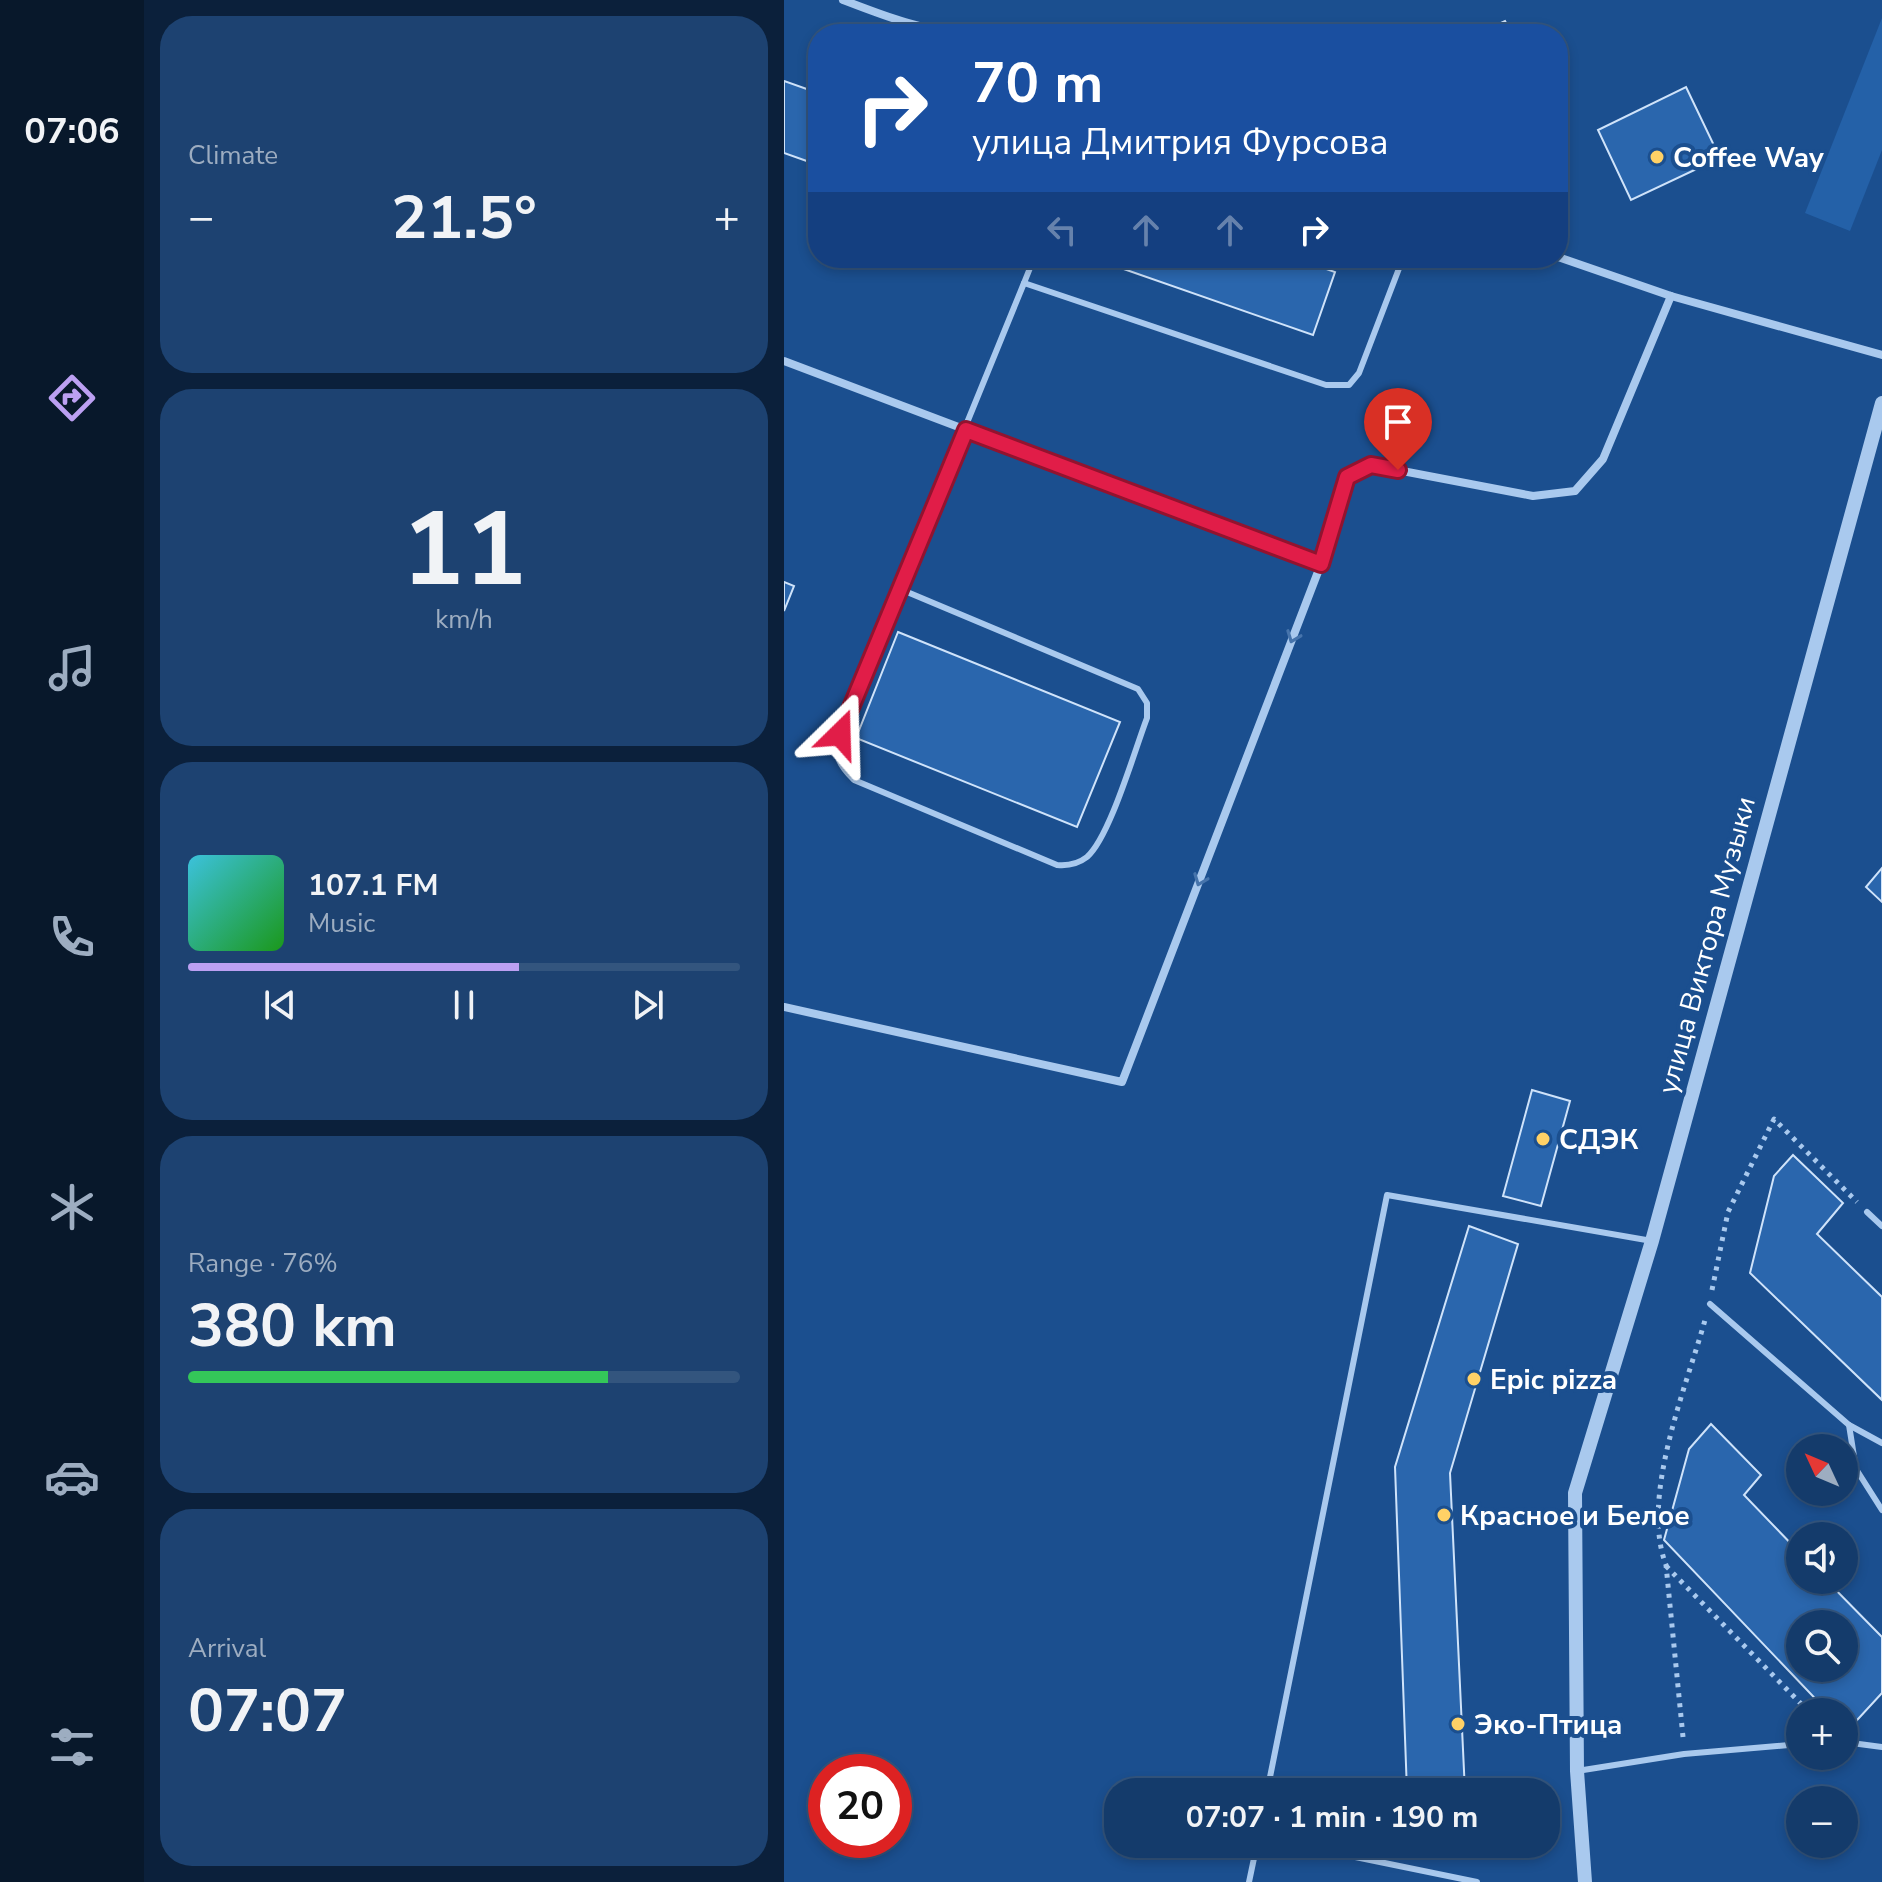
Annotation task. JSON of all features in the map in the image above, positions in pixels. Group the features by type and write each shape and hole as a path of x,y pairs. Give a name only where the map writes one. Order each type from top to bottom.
{"street":[{"path":"843,0 896,20 916,24"},
{"path":"1568,260 1671,296 1882,355"},
{"path":"784,1007 1122,1082 1321,564 1347,477 1371,465 1533,496 1575,491 1603,459 1671,296"},
{"path":"784,361 1321,564"},
{"name":"улица Виктора Музыки","path":"1585,1882 1577,1771 1575,1493 1652,1241 1882,403"}],"lane":[{"path":"900,589 1138,689 1147,703 1147,718 1101,838 1087,857 1070,866 1057,865 854,780 839,766 835,753 840,734 1030,268"},
{"path":"1024,283 1326,385 1349,385 1359,373 1399,268"},
{"path":"1270,1778 1387,1195 1652,1241"},
{"path":"1867,1212 1882,1226"},
{"path":"1710,1304 1849,1425 1882,1443"},
{"path":"1849,1425 1856,1469 1882,1510"},
{"path":"1858,1744 1882,1747"},
{"path":"1577,1771 1684,1754 1786,1745"},
{"path":"1249,1882 1254,1858"},
{"path":"1360,1858 1477,1882"}],"path":[{"path":"1684,1754 1666,1565 1658,1545 1658,1486 1710,1304 1728,1212 1774,1119 1867,1212"},
{"path":"1666,1565 1795,1698"}],"shaded area":[{"path":"1882,18 1882,150 1850,231 1805,213"}],"building":[{"path":"784,81 808,89 808,161 784,153"},
{"path":"1686,87 1720,158 1631,200 1598,130"},
{"path":"1121,268 1324,268 1335,272 1313,335"},
{"path":"784,582 794,586 784,611"},
{"path":"898,632 1120,722 1077,827 856,738"},
{"path":"1882,868 1882,902 1866,887"},
{"path":"1532,1090 1570,1101 1541,1206 1503,1196"},
{"path":"1793,1155 1843,1203 1817,1234 1882,1297 1882,1400 1750,1273 1774,1176"},
{"path":"1469,1226 1518,1244 1450,1473 1464,1778 1406,1778 1395,1467"},
{"path":"1711,1424 1761,1475 1744,1495 1786,1538 1786,1594 1840,1594 1855,1610 1786,1610 1786,1668 1664,1540 1689,1449"},
{"path":"1858,1613 1882,1637 1882,1693 1858,1719 1858,1698 1815,1698 1799,1682 1858,1682"}],"place":[{"name":"Coffee Way","path":"1657,157"},
{"name":"СДЭК","path":"1543,1139"},
{"name":"Epic pizza","path":"1474,1379"},
{"name":"Красное и Белое","path":"1444,1515"},
{"name":"Эко-Птица","path":"1458,1724"}],"route":[{"path":"840,734 966,430 1321,564 1347,477 1371,465 1398,470"}]}
